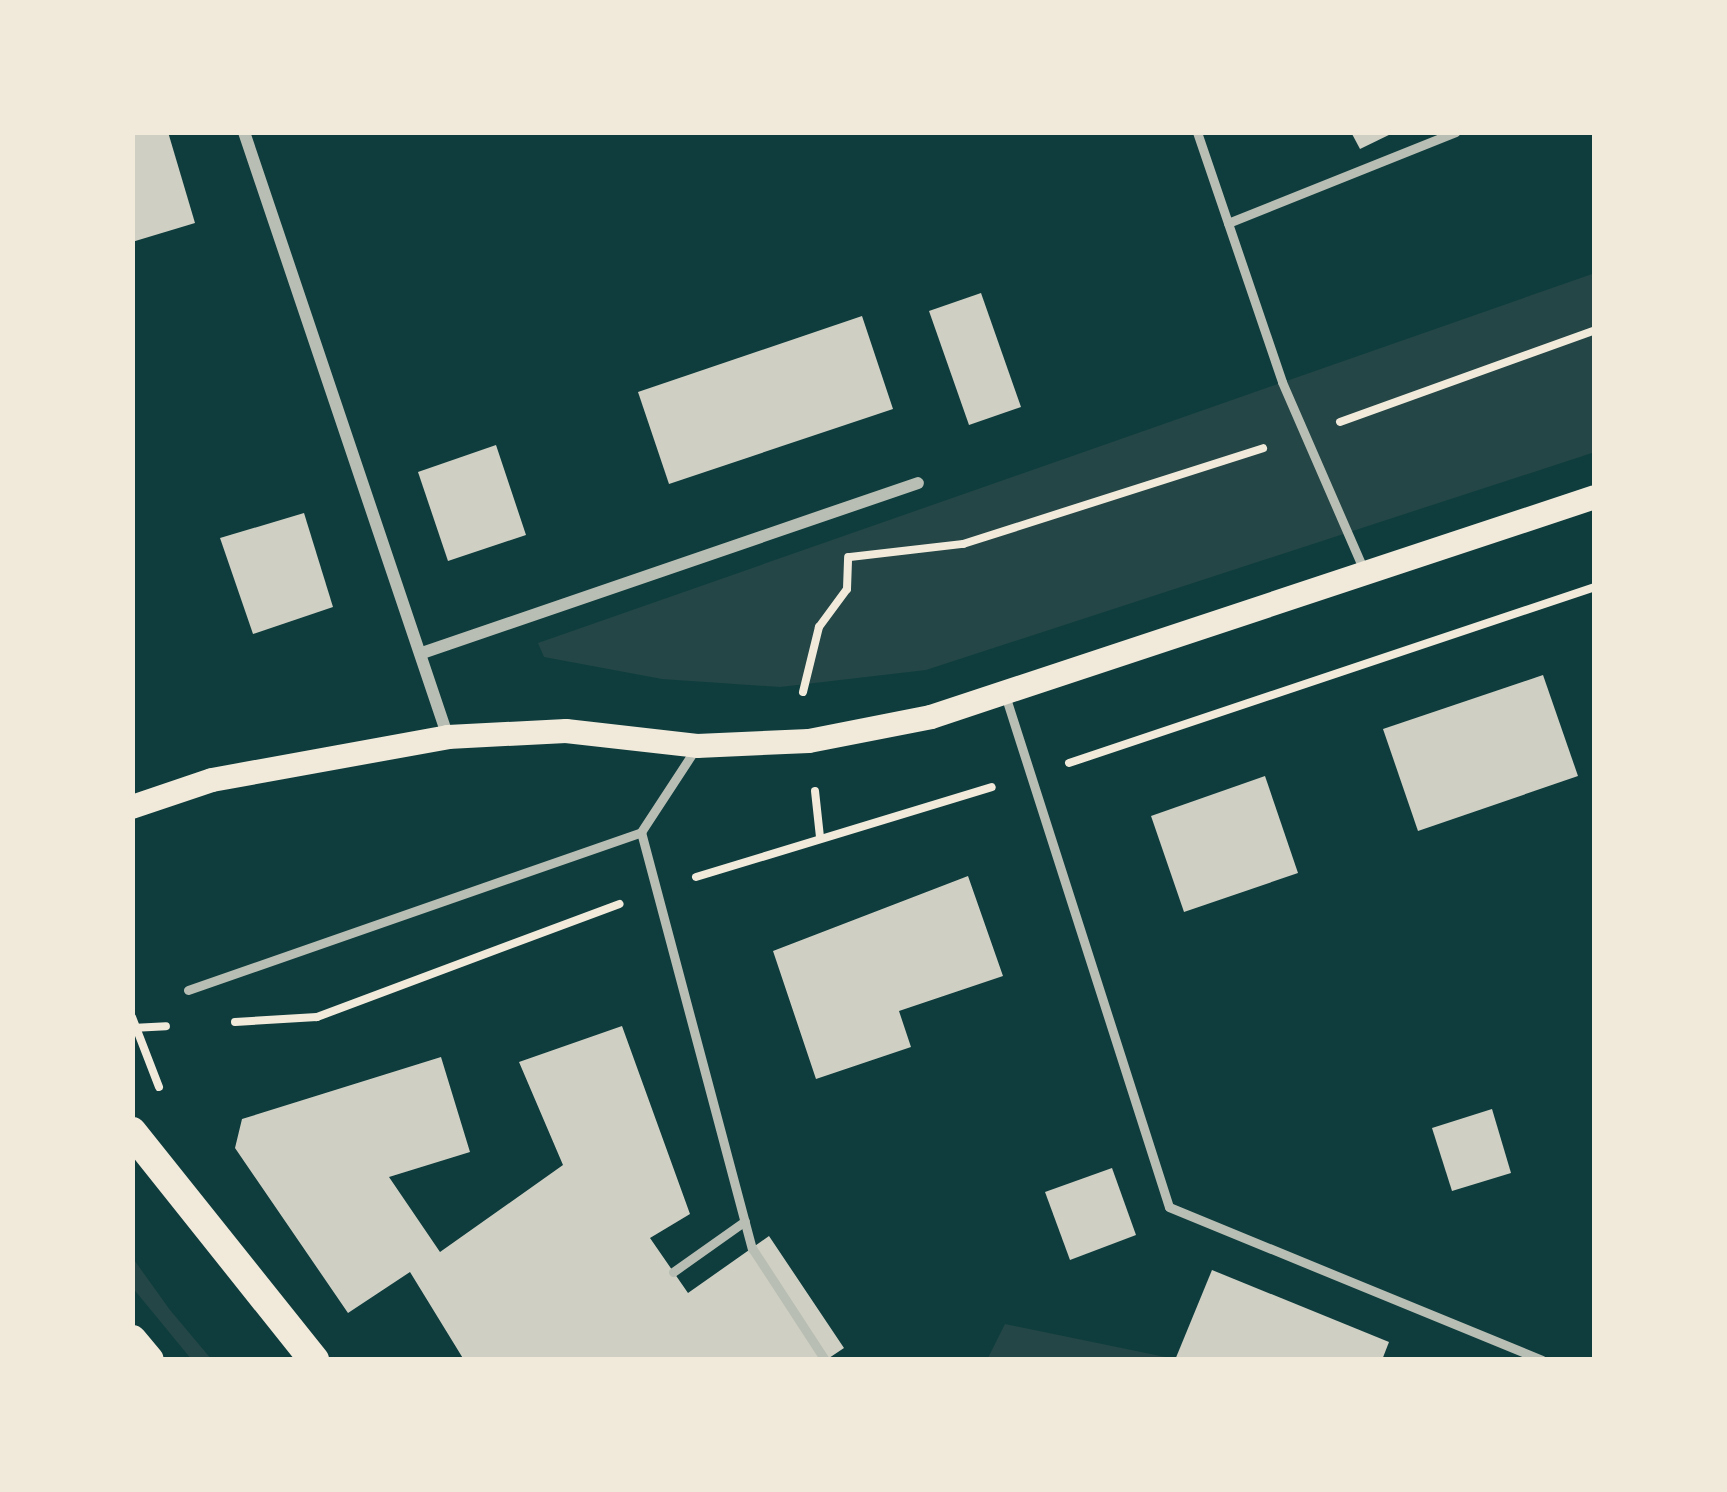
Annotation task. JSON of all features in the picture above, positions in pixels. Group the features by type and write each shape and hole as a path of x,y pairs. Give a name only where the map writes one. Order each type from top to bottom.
{"main road":[{"path":"132,807 212,780 448,736 566,730 697,746 809,741 1006,698 1595,497"},
{"path":"132,1132 314,1360"},
{"path":"132,1340 149,1360"}],"street":[{"path":"244,132 425,652 448,736"},
{"path":"425,652 918,483"}],"lane":[{"path":"1198,132 1305,434 1366,576"},
{"path":"1228,223 1456,132"},
{"path":"1006,698 1169,1207 1542,1360"},
{"path":"188,990 640,832 697,746"},
{"path":"640,832 752,1248 825,1360"},
{"path":"673,1272 745,1221"}],"path":[{"path":"803,685 819,627 847,589 849,558 963,544 1305,434 1595,331"},
{"path":"226,1023 316,1017 656,890 1033,775 1595,587"},
{"path":"132,1028 180,1025"}],"shaded area":[{"path":"1595,273 1595,452 926,670 780,687 662,679 544,657 538,643"},
{"path":"132,1257 212,1360 192,1360 132,1287"},
{"path":"1005,1324 1175,1359 987,1360"}],"building":[{"path":"132,132 168,132 195,223 132,242"},
{"path":"1351,132 1395,132 1360,149"},
{"path":"981,293 1021,407 969,425 929,311"},
{"path":"862,316 893,409 669,484 638,392"},
{"path":"496,445 526,535 448,561 418,472"},
{"path":"304,513 333,607 253,634 220,538"},
{"path":"1543,675 1578,776 1418,831 1383,729"},
{"path":"1265,776 1298,873 1184,912 1151,816"},
{"path":"968,876 1003,976 899,1011 911,1047 816,1079 773,951"},
{"path":"622,1026 690,1214 650,1238 688,1293 769,1236 844,1348 826,1360 464,1360 410,1272 348,1313 235,1148 242,1119 441,1057 470,1152 389,1177 440,1252 563,1165 519,1062"},
{"path":"1492,1109 1511,1173 1452,1191 1432,1128"},
{"path":"1112,1168 1136,1235 1070,1260 1045,1192"},
{"path":"1212,1270 1389,1342 1382,1360 1175,1360"}]}
